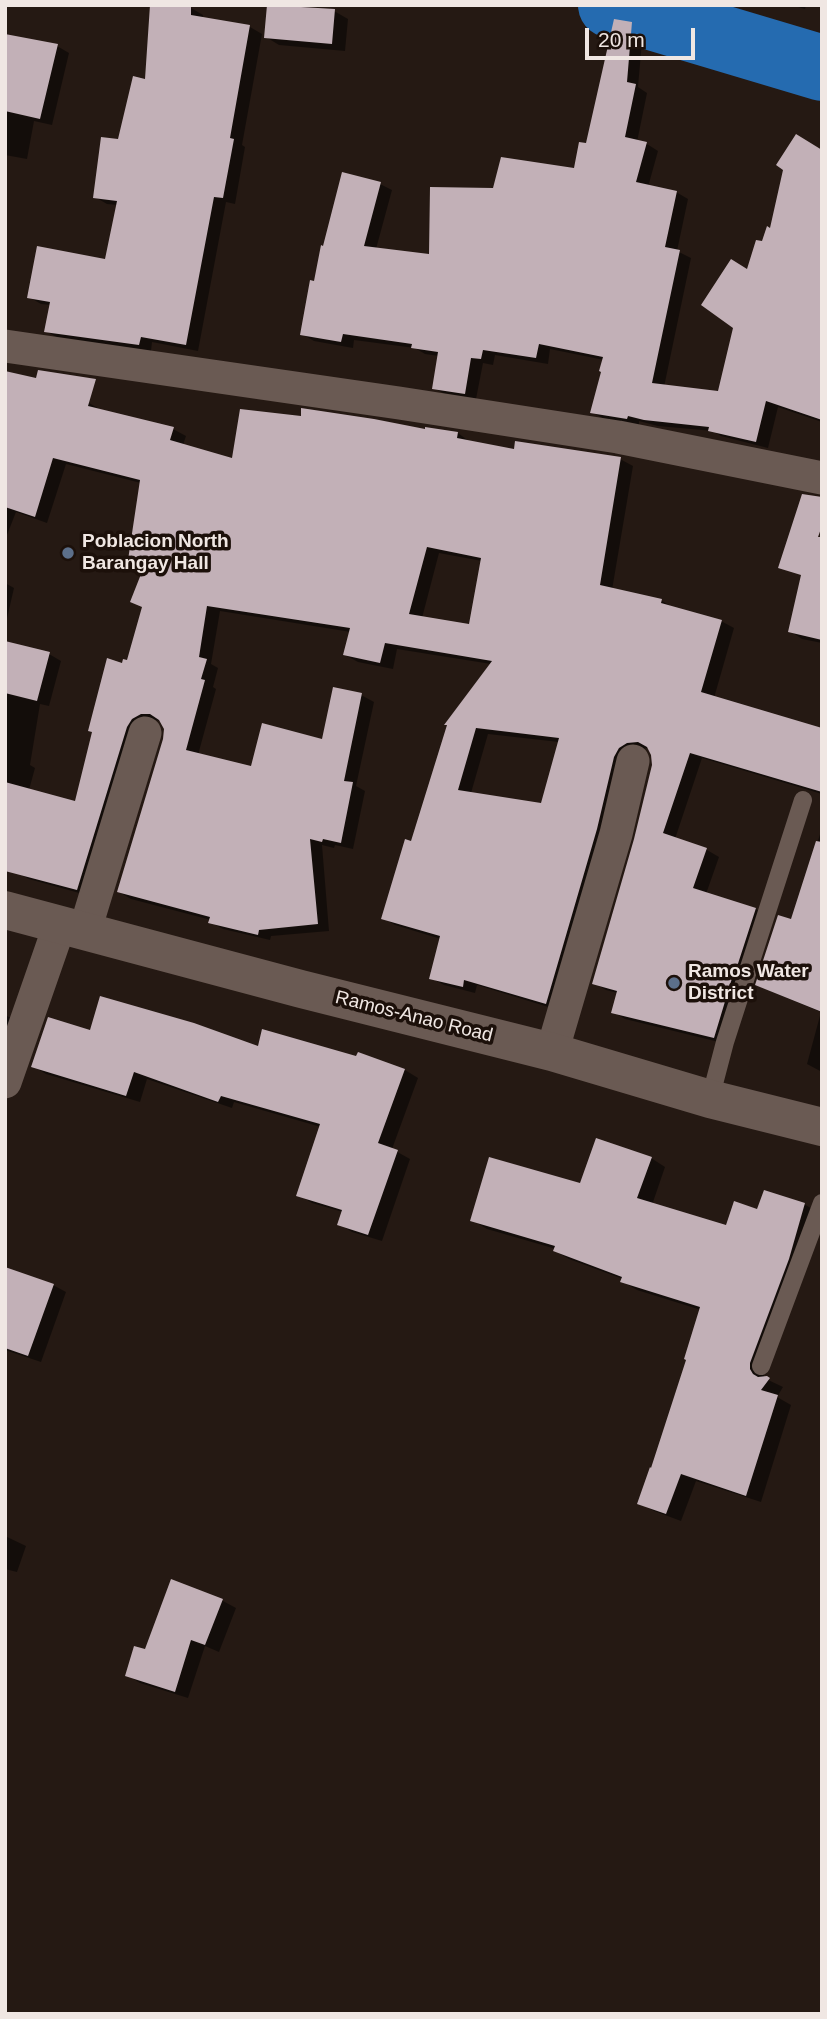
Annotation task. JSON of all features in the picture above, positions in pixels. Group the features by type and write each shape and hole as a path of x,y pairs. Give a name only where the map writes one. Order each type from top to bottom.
{"main road":[{"name":"Ramos-Anao Road","path":"5,910 552,1052 710,1099 822,1128"}],"street":[{"path":"5,346 618,437 822,478"},
{"path":"5,1082 72,927 145,733"},
{"path":"552,1052 616,834 633,761"}],"lane":[{"path":"710,1099 725,1042 803,800"},
{"path":"761,1366 822,1203"}],"building":[{"path":"150,5 191,7 191,15 250,25 230,138 234,139 223,198 214,197 186,345 141,337 139,345 44,332 50,302 27,298 37,246 105,259 117,201 93,198 101,137 118,139 133,76 145,79"},
{"path":"267,5 335,9 332,44 264,38"},
{"path":"614,19 632,22 627,82 636,84 625,137 647,142 636,182 677,191 665,247 680,250 652,383 718,391 733,328 701,305 731,259 747,269 756,240 762,241 767,226 770,228 783,170 776,165 796,134 822,150 822,420 766,401 756,442 708,431 709,427 590,413 603,357 539,344 536,358 483,350 481,359 471,358 465,394 432,389 438,352 411,348 412,344 343,334 341,342 300,335 310,280 314,281 321,245 323,246 342,172 381,182 364,246 429,254 430,187 493,188 501,157 574,168 579,142 586,143"},
{"path":"5,34 58,44 40,119 5,111"},
{"path":"38,370 96,379 88,406 174,427 170,440 232,458 240,409 301,416 301,408 458,432 457,438 514,449 515,441 621,457 600,585 662,599 661,603 722,620 701,692 822,728 822,792 690,753 663,833 707,848 693,888 756,908 714,1038 611,1013 617,991 592,984 634,839 652,765 647,747 638,742 627,743 619,748 614,757 597,829 546,1004 464,980 463,987 429,979 440,936 381,919 405,839 411,841 447,725 444,725 492,661 385,643 380,663 343,655 350,628 207,606 199,657 207,659 201,679 205,680 186,750 251,766 262,723 322,739 333,687 362,693 344,781 353,782 341,843 310,839 318,924 259,930 258,935 208,923 210,917 117,892 163,739 164,729 159,720 150,714 141,714 132,719 127,727 77,890 5,871 5,782 75,801 92,732 88,731 107,658 122,663 123,659 127,660 142,607 130,602 145,564 128,560 140,480 53,458 35,517 5,507 5,371 36,378","holes":["427,547 481,558 469,624 409,614","476,728 559,738 541,803 458,790"]},
{"path":"802,494 822,497 822,526 818,537 822,537 822,640 788,632 801,575 778,568"},
{"path":"5,641 50,652 37,701 5,693"},
{"path":"816,841 822,842 822,1012 755,985 778,915 791,919"},
{"path":"100,996 194,1023 258,1046 262,1029 356,1056 358,1052 405,1069 378,1143 398,1150 368,1235 337,1225 342,1210 296,1196 320,1124 221,1096 218,1102 134,1072 126,1096 31,1067 48,1017 90,1030"},
{"path":"596,1138 652,1157 637,1198 726,1225 734,1201 757,1209 764,1190 805,1203 789,1259 750,1363 753,1374 770,1378 761,1390 778,1395 746,1496 681,1474 666,1514 637,1504 686,1360 684,1359 700,1307 620,1282 622,1277 553,1251 555,1246 470,1221 489,1157 580,1183"},
{"path":"5,1267 54,1284 28,1356 5,1348"},
{"path":"171,1579 223,1599 205,1645 191,1640 175,1692 125,1676 134,1646 145,1649"}],"waterway":[{"path":"611,5 822,68"}],"place":[{"name":"Poblacion North Barangay Hall","path":"68,553"},
{"name":"Ramos Water District","path":"674,983"}]}
